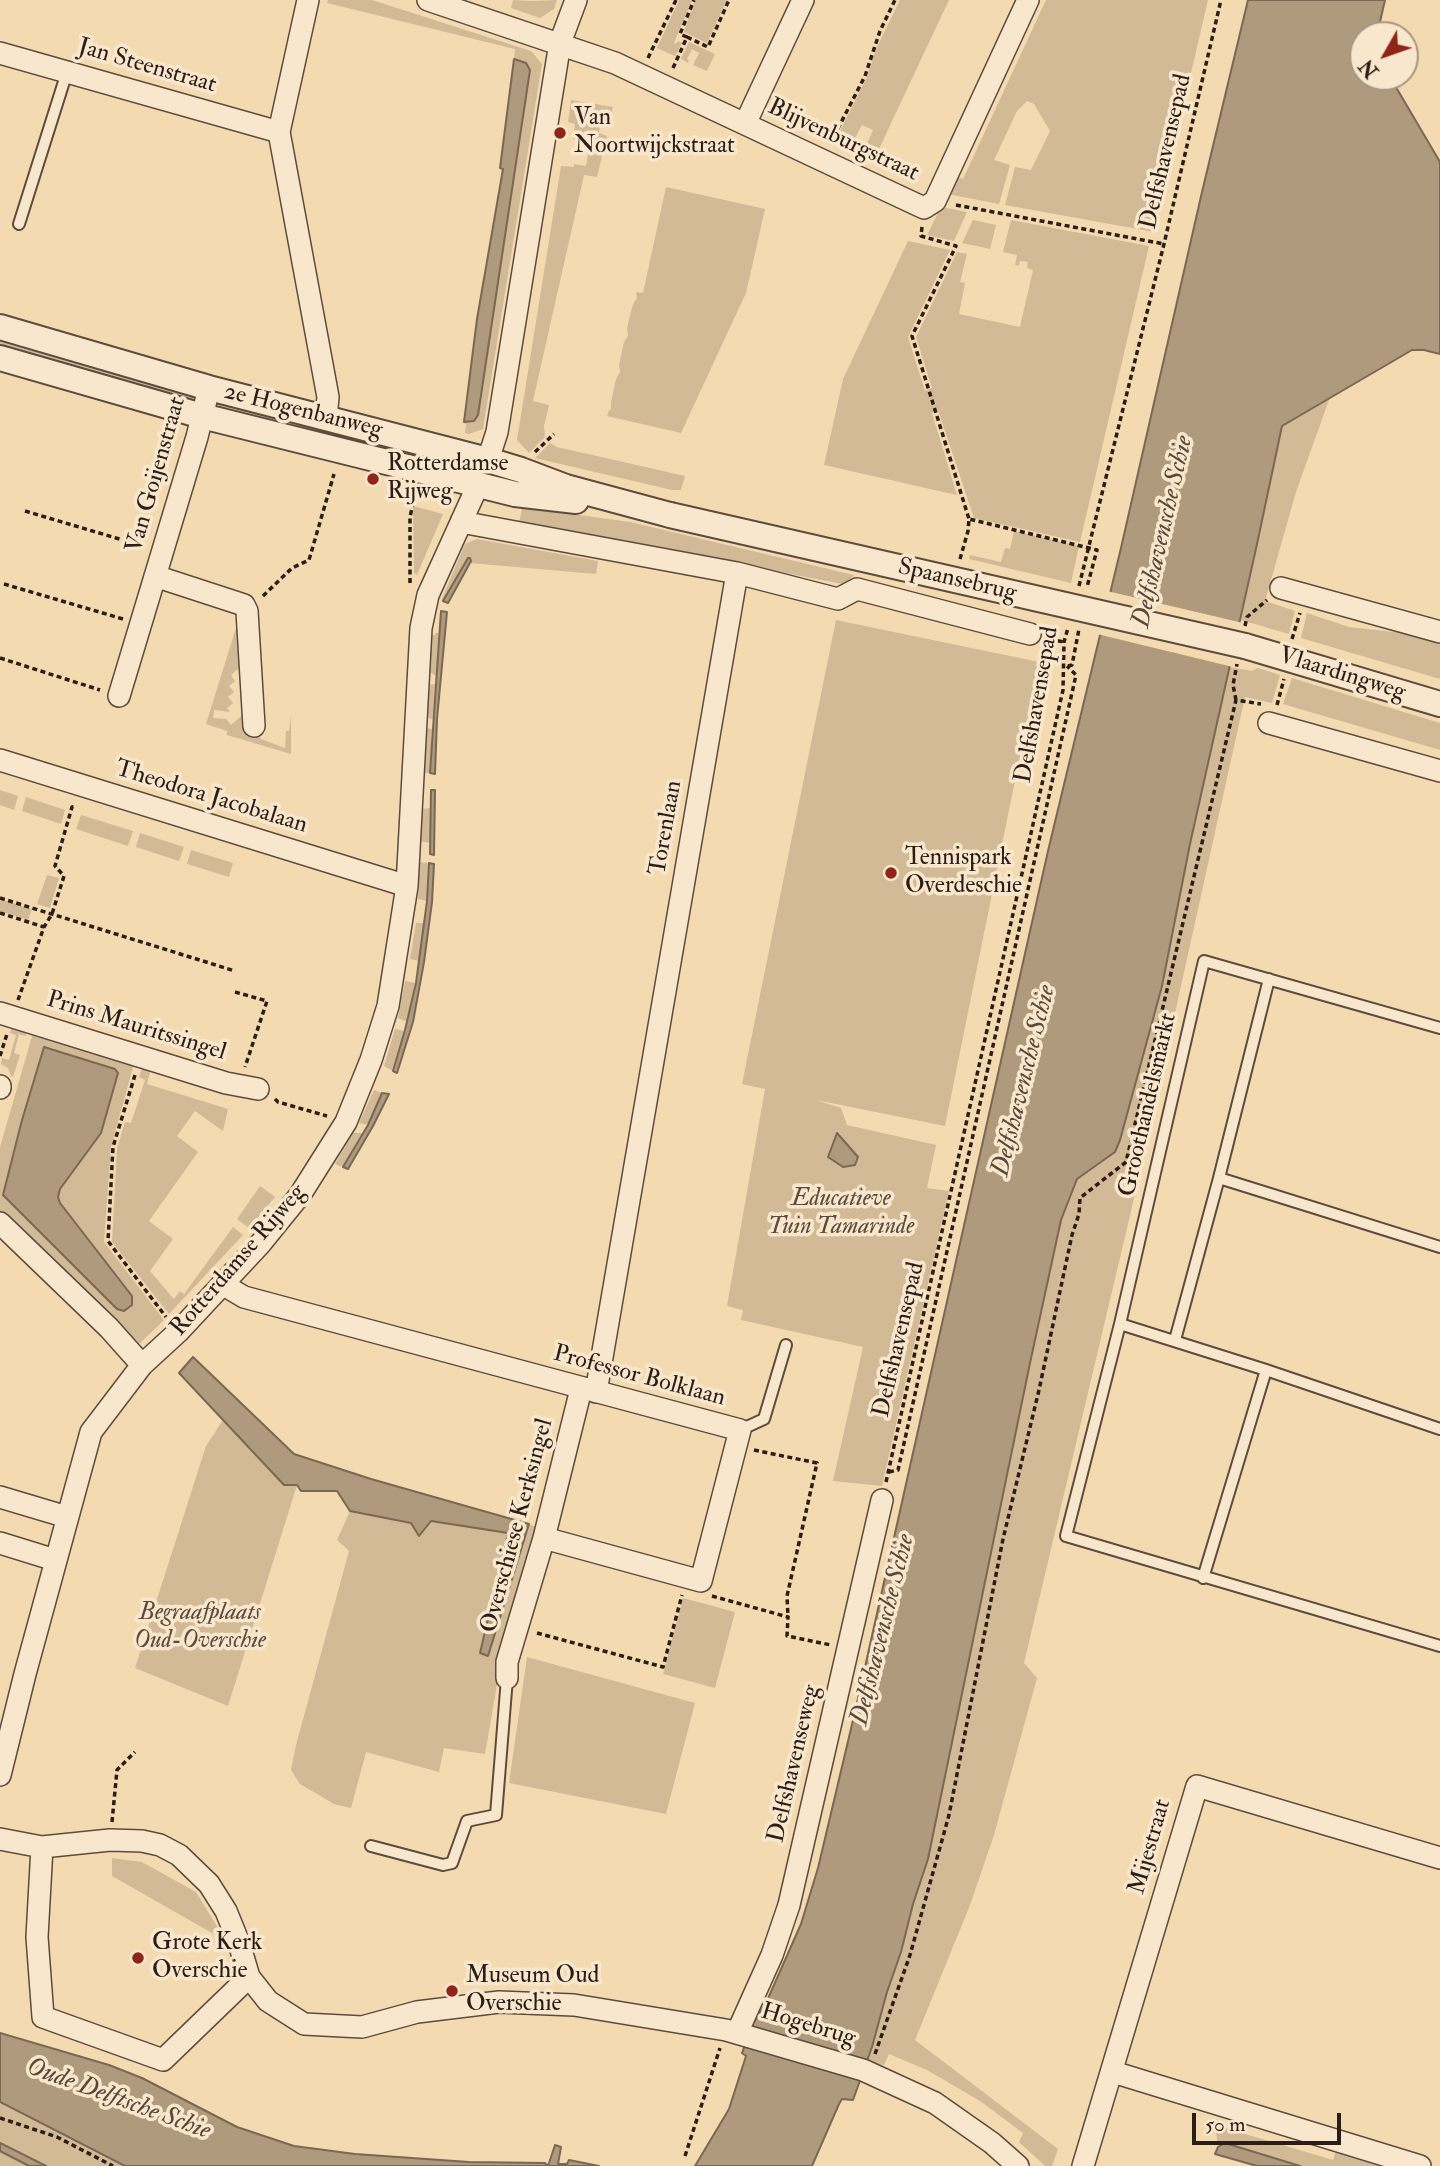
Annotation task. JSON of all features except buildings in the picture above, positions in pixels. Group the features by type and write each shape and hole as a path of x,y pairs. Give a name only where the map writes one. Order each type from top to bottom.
{"street":[{"path":"308,0 279,132 328,397 326,418 318,445"},
{"name":"Blijvenburgstraat","path":"428,0 615,63 822,159 930,204"},
{"path":"478,485 497,432 560,43 576,0"},
{"path":"745,124 803,0"},
{"path":"930,204 1028,0"},
{"name":"Jan Steenstraat","path":"0,53 279,132"},
{"name":"2e Hogenbanweg","path":"0,327 209,388 488,460 566,488 670,515"},
{"name":"2e Hogenbanweg","path":"0,358 202,416 515,494 670,515"},
{"name":"Van Goijenstraat","path":"119,696 209,388"},
{"name":"Rotterdamse Rijweg","path":"0,1775 91,1432 142,1365 178,1332 261,1243 300,1195 346,1122 371,1060 388,1006 407,887 421,628 428,595 478,485"},
{"name":"Spaansebrug","path":"670,515 1245,646"},
{"path":"461,522 737,573 838,599 857,589 1030,634"},
{"name":"Torenlaan","path":"588,1390 737,573"},
{"name":"Van Goijenstraat","path":"155,576 244,605 247,611"},
{"path":"1281,587 1440,632"},
{"path":"247,611 254,726"},
{"name":"Vlaardingweg","path":"1245,646 1440,704"},
{"path":"1269,712 1440,771"},
{"name":"Theodora Jacobalaan","path":"0,760 407,887"},
{"name":"Prins Mauritssingel","path":"6,1015 226,1083 249,1086"},
{"path":"0,1223 109,1328 142,1365"},
{"name":"Professor Bolklaan","path":"222,1284 244,1297 588,1390 738,1438 694,1579"},
{"name":"Overschiese Kerksingel","path":"507,1678 508,1662 588,1390"},
{"path":"0,1497 67,1517"},
{"name":"Delfshavenseweg","path":"737,2033 772,1955 789,1905 882,1500"},
{"path":"544,1538 694,1579"},
{"path":"0,1544 55,1560"},
{"name":"Mijestraat","path":"1083,2166 1197,1786 1440,1858"},
{"path":"0,1839 42,1847 110,1840 142,1841 160,1845 179,1855 209,1884 226,1911 239,1942 248,1977 163,2060 43,2017 37,1937 42,1847"},
{"name":"Hogebrug","path":"248,1977 268,2001 304,2024 362,2027 417,2012 499,2002 574,2005 737,2033 865,2072 935,2103 992,2143 1018,2166"},
{"path":"1113,2072 1419,2166"}],"lane":[{"path":"19,224 66,72"},
{"name":"Groothandelsmarkt","path":"1440,1028 1204,961 1120,1324 1066,1536 1440,1646"},
{"path":"1175,1340 1269,979"},
{"path":"1219,1178 1440,1247"},
{"path":"1120,1324 1440,1429"},
{"path":"738,1438 764,1419 786,1345"},
{"path":"1203,1578 1266,1370"},
{"path":"371,1846 443,1865 452,1863 467,1821 496,1815 507,1678"}],"path":[{"path":"640,75 676,0"},
{"path":"694,0 680,34 708,47 729,0"},
{"path":"822,159 865,76 880,31 895,0"},
{"name":"Delfshavensepad","path":"1077,595 1221,0"},
{"path":"664,87 687,37"},
{"path":"958,565 969,519 912,336 956,246 921,236 930,204 1164,244"},
{"path":"247,611 292,568 309,560 334,474"},
{"path":"25,511 162,551"},
{"path":"969,519 1097,550 1087,587"},
{"path":"4,584 140,625"},
{"path":"1290,645 1301,612"},
{"name":"Delfshavensepad","path":"882,1500 1063,690 1064,642 1070,619"},
{"path":"1065,666 1072,666 1080,624"},
{"path":"0,659 119,696"},
{"path":"888,1472 898,1470 1076,675 1065,666"},
{"path":"865,2072 910,1955 949,1815 1003,1539 1079,1214 1080,1198 1126,1162 1236,700 1269,712 1286,673"},
{"path":"0,1056 6,1015 52,914 64,876 55,866 72,807 83,803 83,786"},
{"path":"0,898 235,971"},
{"path":"0,913 44,927"},
{"path":"235,992 267,1001 249,1086 270,1095 278,1102 346,1122"},
{"path":"141,1055 113,1147 108,1241 178,1332"},
{"path":"738,1438 817,1463 787,1596 787,1636 849,1648"},
{"path":"518,1627 663,1667 694,1579 708,1594 788,1617"},
{"path":"110,1840 117,1770 135,1752"},
{"path":"685,2156 737,2033"},
{"path":"0,2118 57,2137 113,2166"}],"green space":[{"path":"328,0 372,0 531,51 542,64 483,429 469,434 465,433 466,424 463,423 469,422 526,63 514,59 515,49 327,3"},
{"path":"513,0 557,0 554,9 540,18 511,8"},
{"path":"679,0 692,0 674,43 682,43 675,56 657,48"},
{"path":"695,0 727,0 707,43 684,32"},
{"path":"900,0 949,0 878,151 866,146 873,130 862,125 854,140 839,133 867,77 876,49"},
{"path":"1046,0 1208,0 1154,232 1005,205 1015,167 1031,170 1050,131 1034,104 1027,101 1017,111 994,160 1010,165 999,204 947,194 956,176 963,179"},
{"path":"689,42 715,54 707,71 693,65 699,53 692,49 688,63 681,59"},
{"path":"571,100 613,107 608,128 600,126 599,133 607,136 597,177 584,175 533,401 549,405 544,426 545,437 529,453 517,440 561,166 586,166 589,149 577,146 578,140 573,139 575,124 568,122"},
{"path":"666,187 765,209 746,293 681,433 607,416 611,410 616,379 620,372 619,365 628,336 627,328 633,304 637,298 636,292 643,293"},
{"path":"941,207 967,212 954,241 927,235"},
{"path":"973,220 996,225 990,249 962,243"},
{"path":"1011,220 1149,246 1080,542 974,518 938,410 932,413 957,495 824,465 843,379 908,241 950,250 908,337 925,391 932,388 916,337 957,252 967,254 960,282 965,283 959,314 1020,327 1033,270 1027,268 1028,262 1020,261 1019,266 1015,265 1017,255 1003,252"},
{"path":"0,335 196,394 196,401 194,403 0,351"},
{"path":"1330,397 1296,492 1265,601 1295,611 1289,634 1241,620 1282,425"},
{"path":"217,400 291,415 287,431 221,415 215,406"},
{"path":"334,431 421,449 417,463 331,438"},
{"path":"550,443 557,447 685,476 681,490 535,458"},
{"path":"523,504 630,522 854,575 843,584 519,523"},
{"path":"413,506 443,514 417,575 414,573"},
{"path":"1014,531 1079,546 1071,583 969,559 970,555 1001,562 1005,548 1010,549"},
{"path":"477,539 598,561 596,574 470,563 468,558 441,601 465,544"},
{"path":"1307,613 1349,627 1412,634 1440,642 1440,679 1301,638"},
{"path":"240,615 246,662 231,675 235,681 229,686 234,692 228,697 233,703 227,708 230,712 214,710 213,718 226,719 231,725 246,712 261,739 285,748 291,715 291,754 227,735 227,731 206,724"},
{"name":"Tennispark Overdeschie","path":"836,620 1039,662 945,1126 816,1100 841,1108 847,1125 936,1145 927,1188 949,1191 882,1486 833,1481 863,1347 741,1320 743,1310 727,1306 765,1089 742,1084"},
{"path":"439,633 436,676 430,672 429,635"},
{"path":"1230,667 1252,671 1258,668 1280,675 1272,703 1245,697 1132,1207 1024,1663 1037,1678 994,1835 970,1905 915,2040 1058,2149 1052,2166 1045,2166 1019,2142 1023,2133 980,2101 927,2070 889,2054 884,2065 864,2064 872,2047 928,1859 1061,1220 1077,1179 1115,1152 1120,1140 1162,986 1190,844"},
{"path":"1292,678 1440,723 1440,750 1283,704"},
{"path":"435,684 431,719 427,717 428,696 425,695 428,685"},
{"path":"426,728 432,729 430,773 424,773"},
{"path":"0,790 18,796 14,810 0,805"},
{"path":"26,797 65,810 61,824 22,811"},
{"path":"430,808 430,843 419,841 419,827 422,827 422,809"},
{"path":"81,815 133,831 128,846 76,829"},
{"path":"140,833 184,847 179,861 136,847"},
{"path":"191,850 233,863 229,877 187,864"},
{"path":"418,862 429,863 427,901 418,899"},
{"path":"47,875 59,878 50,908 37,904"},
{"path":"0,899 32,909 28,920 0,911"},
{"path":"416,923 425,923 419,961 410,959"},
{"path":"405,981 416,983 408,1020 405,1021 398,1018"},
{"path":"12,1027 27,1031 25,1036 19,1034 14,1053 20,1055 13,1077 8,1068 1,1064 2,1058 9,1060 16,1035 10,1033"},
{"path":"395,1029 405,1031 393,1071 384,1066"},
{"path":"33,1033 135,1060 111,1147 104,1242 164,1320 136,1347 0,1213 0,1147","holes":["45,1047 115,1069 118,1073 59,1189 58,1197 133,1302 126,1310 3,1195 22,1120"]},
{"path":"144,1063 152,1065 147,1084 228,1109 223,1131 195,1111 177,1136 198,1152 149,1221 173,1239 150,1271 174,1299 180,1291 184,1294 233,1227 243,1235 169,1314 112,1242 117,1148 125,1122 131,1123 145,1080 139,1077"},
{"path":"374,1090 382,1093 368,1125 359,1123"},
{"path":"353,1133 363,1133 343,1167 335,1164"},
{"path":"260,1186 275,1197 249,1228 237,1219"},
{"name":"Begraafplaats Oud-Overschie","path":"223,1420 284,1484 297,1485 228,1706 135,1668 206,1446"},
{"path":"350,1511 411,1523 430,1521 509,1533 480,1653 529,1524 538,1528 503,1650 485,1754 444,1748 439,1772 366,1752 351,1808 334,1804 300,1784 291,1770 349,1551 337,1540"},
{"path":"683,1598 735,1612 715,1688 663,1674"},
{"path":"527,1657 695,1703 666,1814 509,1783"},
{"path":"112,1858 142,1862 196,1892 226,1941 112,1876"},
{"path":"0,2102 125,2166 46,2166 0,2143"},
{"path":"1215,2125 1333,2160 1336,2151 1386,2166 1300,2166 1225,2143 1218,2147"},
{"path":"0,2151 29,2166 0,2166"}],"water":[{"name":"Delfshavensche Schie","path":"1248,0 1385,0 1380,21 1349,21 1349,91 1398,91 1440,162 1440,354 1412,350 1282,426 1190,844 1162,986 1115,1152 1077,1179 1061,1220 928,1859 872,2047 853,2100 842,2099 812,2166 695,2166 729,2109 746,2056 742,2053 753,2023 766,2003 801,1924 818,1868 1048,851 1121,548"},
{"path":"514,59 526,63 530,70 478,415 474,421 464,422 477,319 503,169 500,168"},
{"path":"468,558 471,561 448,603 443,601"},
{"path":"441,611 447,612 435,774 430,773"},
{"path":"431,790 435,790 434,855 430,854"},
{"path":"429,863 434,864 424,962 413,1022 397,1073 393,1071 416,983 427,901"},
{"path":"44,1047 115,1069 118,1073 101,1133 60,1189 58,1197 132,1296 132,1305 124,1311 117,1309 3,1195"},
{"path":"382,1093 389,1094 373,1126 348,1169 343,1167 368,1125"},
{"path":"837,1133 858,1157 855,1165 843,1167 828,1157"},
{"path":"193,1357 294,1454 529,1524 488,1656 480,1653 508,1533 431,1521 419,1536 411,1523 350,1511 337,1491 301,1491 297,1485 284,1485 179,1373"},
{"name":"Oude Delftsche Schie","path":"0,2033 109,2065 142,2078 237,2127 294,2146 355,2154 469,2162 545,2163 548,2166 125,2166 0,2102"},
{"path":"0,2143 46,2166 29,2166 0,2151"},
{"path":"1225,2143 1300,2166 1257,2166 1215,2154 1218,2147"},
{"path":"555,2145 561,2147 558,2164 567,2164 569,2160 599,2166 548,2166"}],"pier":[{"path":"1107,591 1243,623 1233,667 1097,634"}],"place":[{"name":"Van Noortwijckstraat","path":"560,133"},
{"name":"Rotterdamse Rijweg","path":"373,479"},
{"name":"Tennispark Overdeschie","path":"891,873"},
{"name":"Grote Kerk Overschie","path":"138,1958"},
{"name":"Museum Oud Overschie","path":"452,1991"}],"park label":[{"name":"Educatieve Tuin Tamarinde","path":"841,1214"}]}
